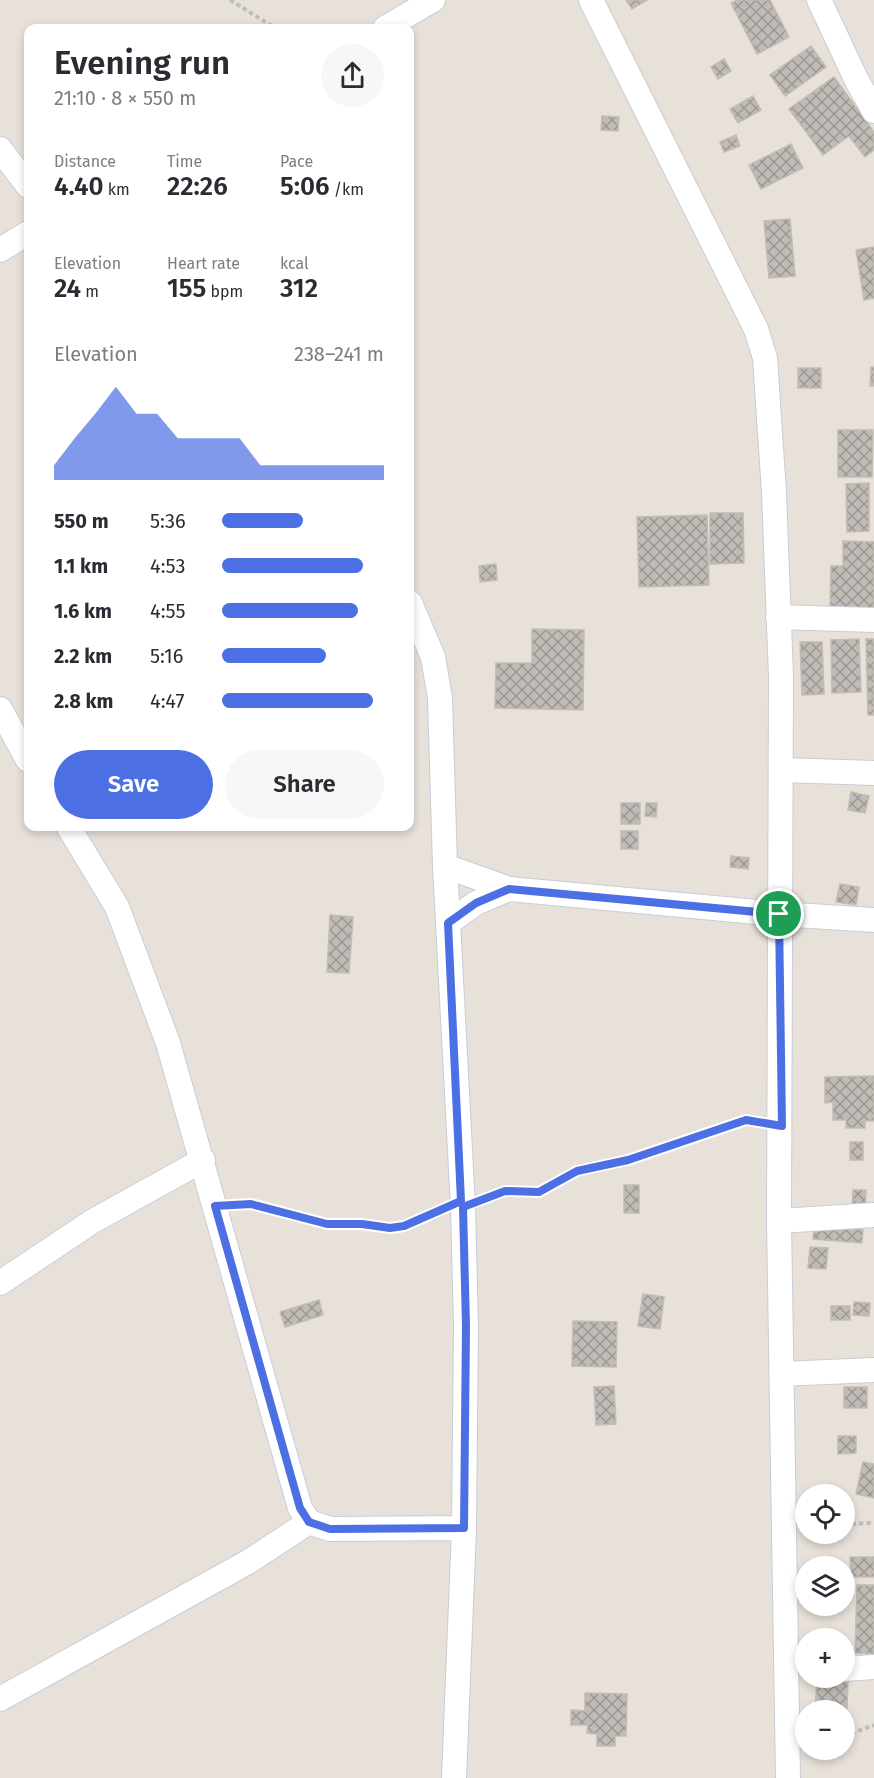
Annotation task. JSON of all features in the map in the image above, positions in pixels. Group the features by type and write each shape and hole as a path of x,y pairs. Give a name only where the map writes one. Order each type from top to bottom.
{"street":[{"path":"392,24 433,0"},
{"path":"591,0 762,342 774,493 782,770 779,914 782,1126 779,1221 781,1374 795,1651"},
{"path":"819,0 865,77 874,111"},
{"path":"0,149 24,181"},
{"path":"0,250 24,235"},
{"path":"414,612 433,657 440,698 462,1204 466,1326 464,1528 454,1778"},
{"path":"778,617 874,620"},
{"path":"0,709 24,753"},
{"path":"782,770 874,773"},
{"path":"71,831 117,907 168,1043 300,1508 309,1522 330,1529 464,1528"},
{"path":"446,866 509,889 779,914 874,920"},
{"path":"448,923 476,903 509,889"},
{"path":"0,1283 93,1221 203,1160"},
{"path":"779,1221 874,1215"},
{"path":"781,1374 874,1370"},
{"path":"0,1699 248,1562 309,1522"},
{"path":"855,1669 874,1668"},
{"path":"788,1778 795,1684"}],"path":[{"path":"230,0 269,24"},
{"path":"215,1206 251,1204 327,1224 362,1224 390,1228 404,1226 505,1191 539,1192 577,1171 628,1160 746,1120 782,1126"},
{"path":"855,1523 874,1522"},
{"path":"855,1732 874,1725"}],"building":[{"path":"626,0 647,0 632,9"},
{"path":"737,0 770,0 789,37 757,54 731,3"},
{"path":"811,46 826,67 785,96 770,75"},
{"path":"724,59 731,71 718,79 711,67"},
{"path":"834,77 874,132 874,150 865,157 849,136 823,155 789,109"},
{"path":"753,96 761,110 738,123 730,109"},
{"path":"602,116 619,117 618,131 601,130"},
{"path":"736,135 740,146 724,152 720,142"},
{"path":"791,144 803,168 761,189 749,165"},
{"path":"790,219 795,276 769,278 764,221"},
{"path":"874,247 874,298 864,300 856,250"},
{"path":"871,367 874,367 874,386 870,386"},
{"path":"798,368 821,368 821,388 798,388"},
{"path":"838,430 873,430 872,477 838,477"},
{"path":"869,483 869,531 847,532 846,484"},
{"path":"710,513 743,513 744,563 710,564"},
{"path":"707,515 709,585 639,587 637,517"},
{"path":"843,541 874,542 874,609 830,608 831,566 843,566"},
{"path":"496,564 497,580 480,582 479,566"},
{"path":"532,629 584,630 583,710 495,708 496,663 532,663"},
{"path":"859,639 861,692 832,693 831,640"},
{"path":"866,639 874,639 874,715 868,715"},
{"path":"800,642 822,642 824,694 802,695"},
{"path":"851,792 869,796 865,813 848,810"},
{"path":"621,803 640,803 640,824 621,824"},
{"path":"646,803 657,803 656,817 645,816"},
{"path":"621,831 638,831 638,849 621,849"},
{"path":"731,856 749,858 748,869 730,867"},
{"path":"840,884 859,887 856,905 836,902"},
{"path":"330,915 353,917 349,973 327,972"},
{"path":"874,1076 874,1121 865,1121 865,1128 846,1128 846,1120 833,1120 833,1102 825,1103 825,1077"},
{"path":"850,1142 863,1142 863,1160 850,1160"},
{"path":"624,1185 639,1185 639,1213 624,1213"},
{"path":"853,1190 866,1190 865,1211 852,1210"},
{"path":"814,1226 863,1230 862,1243 813,1239"},
{"path":"810,1247 828,1248 826,1269 808,1268"},
{"path":"643,1294 664,1297 660,1329 638,1326"},
{"path":"319,1300 323,1315 285,1327 280,1312"},
{"path":"854,1302 870,1303 869,1316 853,1315"},
{"path":"831,1306 850,1306 850,1320 831,1320"},
{"path":"573,1321 617,1322 616,1367 572,1366"},
{"path":"614,1386 616,1424 596,1425 594,1387"},
{"path":"844,1387 867,1387 867,1408 844,1408"},
{"path":"838,1436 856,1436 856,1453 838,1454"},
{"path":"863,1462 874,1464 874,1498 856,1494"},
{"path":"855,1557 874,1557 874,1577 855,1577"},
{"path":"857,1585 874,1585 874,1654 855,1653"},
{"path":"816,1688 848,1688 847,1700 816,1700"},
{"path":"585,1693 627,1694 626,1736 615,1736 615,1746 597,1746 597,1734 587,1733 588,1725 571,1725 571,1710 585,1711"}],"route":[{"path":"509,889 779,914 782,1126 746,1120 733,1123 628,1160 577,1171 539,1192 499,1192 463,1207 466,1326 464,1528 330,1529 309,1522 300,1508 215,1206 251,1204 327,1224 362,1224 390,1228 404,1226 461,1201 448,923 476,903 509,889"}]}
